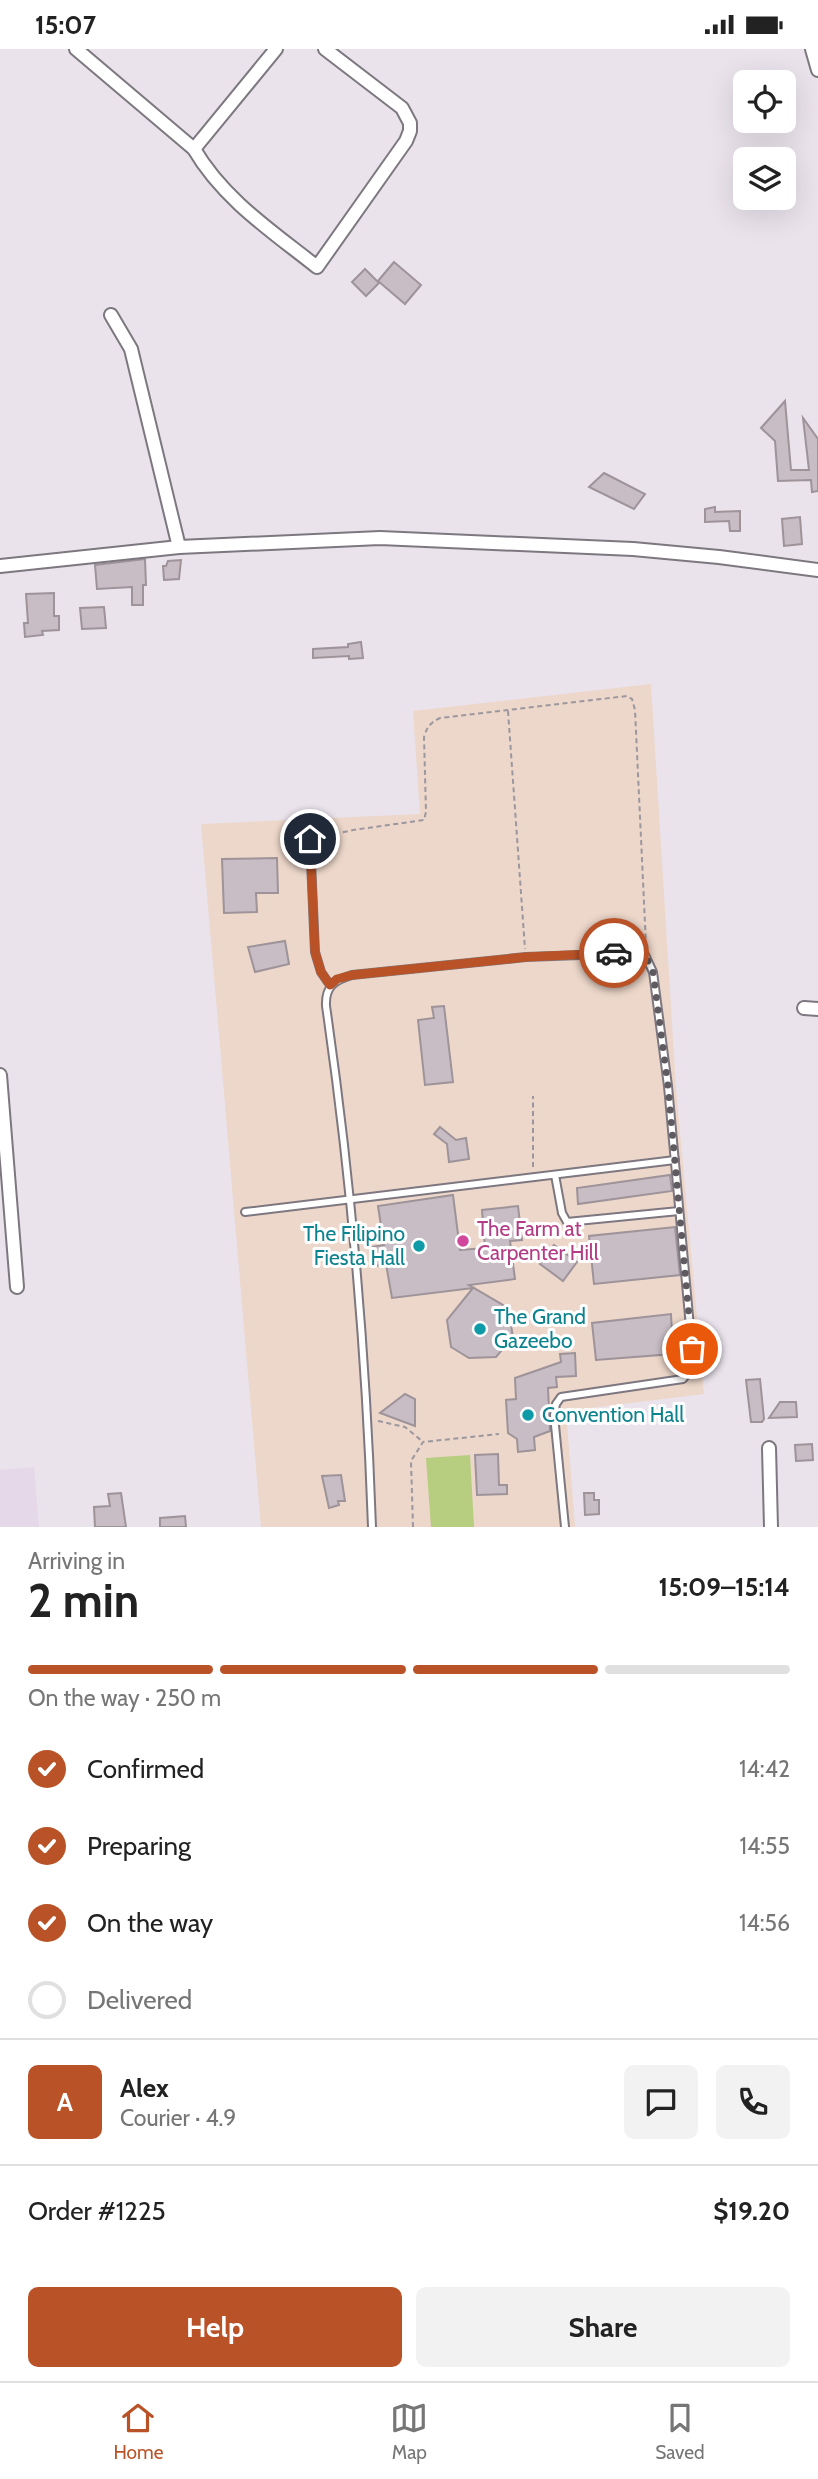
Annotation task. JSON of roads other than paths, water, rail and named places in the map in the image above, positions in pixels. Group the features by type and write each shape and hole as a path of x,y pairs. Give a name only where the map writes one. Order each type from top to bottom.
{"street":[{"path":"76,49 194,149 223,189 317,267 376,185 410,131 402,108 325,49"},
{"path":"194,149 276,49"},
{"path":"812,49 818,70"},
{"path":"111,315 131,349 179,547"},
{"path":"0,566 179,547 380,538 633,549 818,570"},
{"path":"804,1008 818,1009"},
{"path":"0,1075 17,1287"},
{"path":"769,1448 771,1527"}],"lane":[{"path":"310,839 315,952 321,972 330,985"},
{"path":"372,1527 369,1419 344,1131 326,1006 330,985 337,979 352,975 526,957 626,952 645,955 653,972 668,1086 692,1367 683,1379 561,1397 556,1404 555,1415 565,1527"},
{"path":"245,1212 675,1160"},
{"path":"555,1175 562,1213 567,1222 679,1211"}],"place":[{"name":"The Farm at Carpenter Hill","path":"463,1241"},
{"name":"The Filipino Fiesta Hall","path":"419,1246"},
{"name":"The Grand Gazeebo","path":"480,1329"},
{"name":"Convention Hall","path":"528,1415"}]}
